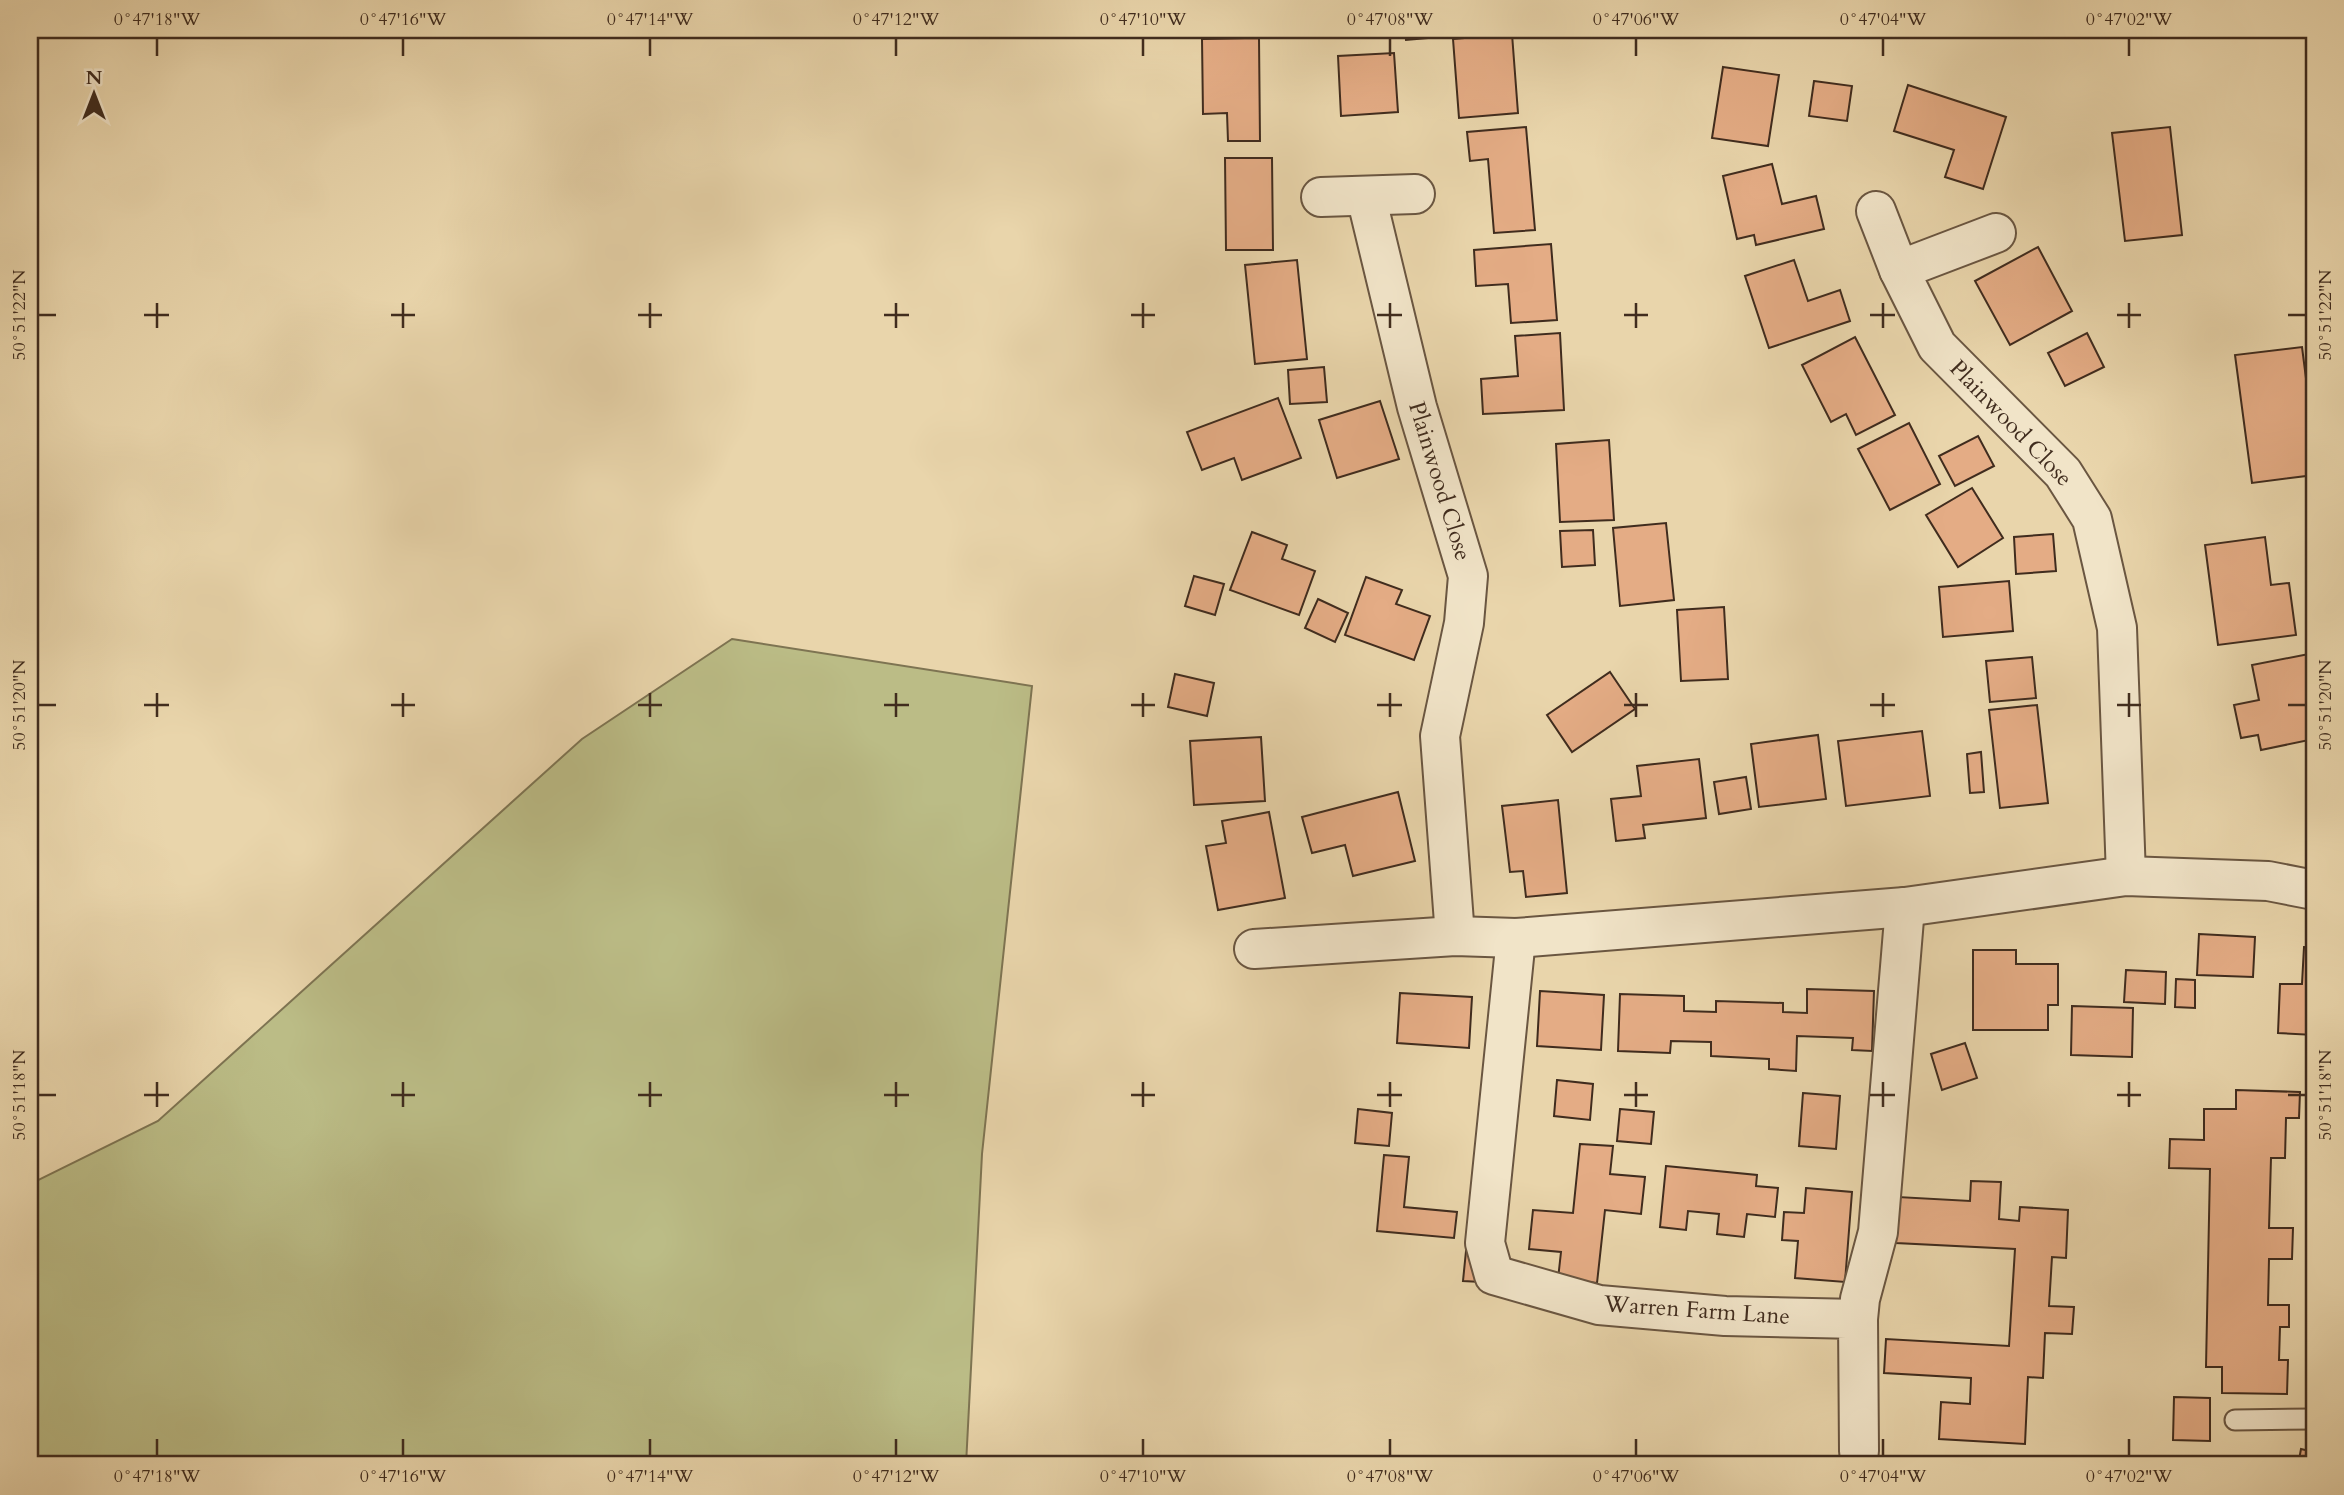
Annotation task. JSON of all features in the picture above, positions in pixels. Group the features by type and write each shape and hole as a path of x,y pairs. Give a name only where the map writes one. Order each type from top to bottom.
{"street":[{"path":"1321,197 1416,194"},
{"name":"Plainwood Close","path":"1366,196 1417,407 1468,576 1464,623 1440,736 1455,936"},
{"name":"Plainwood Close","path":"1876,211 1899,270 1937,346 2063,472 2092,519 2117,628 2126,876"},
{"path":"1899,270 1996,233"},
{"path":"1254,949 1455,936 1516,938 1905,907 2126,876 2268,881 2314,890"},
{"path":"1859,1451 1858,1319 1860,1298 1878,1232 1905,907"},
{"name":"Warren Farm Lane","path":"1516,938 1485,1243 1494,1275 1599,1305 1725,1316 1858,1319"}],"lane":[{"path":"2235,1420 2314,1419"}],"green space":[{"path":"732,639 1032,686 982,1154 966,1465 30,1465 30,1184 158,1121 582,739"}],"building":[{"path":"1295,30 1330,30 1330,34 1296,37"},
{"path":"1405,30 1439,30 1439,37 1406,40"},
{"path":"1512,34 1518,113 1459,118 1453,39"},
{"path":"1259,38 1260,141 1228,141 1227,113 1203,114 1202,39"},
{"path":"1394,53 1398,112 1341,116 1338,56"},
{"path":"1723,67 1779,75 1768,146 1712,138"},
{"path":"1814,81 1852,86 1847,121 1809,116"},
{"path":"1908,85 2006,117 1983,189 1945,177 1954,150 1894,131"},
{"path":"1526,127 1535,230 1494,233 1488,159 1470,161 1467,132"},
{"path":"2170,127 2182,235 2125,241 2112,133"},
{"path":"1225,158 1272,158 1273,250 1226,250"},
{"path":"1772,164 1782,204 1816,196 1824,229 1756,245 1754,235 1737,239 1723,176"},
{"path":"1551,244 1557,320 1511,323 1508,284 1476,286 1474,250"},
{"path":"2038,247 2072,311 2010,345 1975,281"},
{"path":"1297,260 1307,359 1255,364 1245,265"},
{"path":"1794,260 1808,301 1840,290 1850,321 1769,348 1745,276"},
{"path":"1560,333 1564,410 1483,414 1481,379 1518,376 1515,336"},
{"path":"2087,333 2104,367 2065,386 2048,353"},
{"path":"1855,337 1895,415 1856,435 1846,414 1831,422 1802,365"},
{"path":"2314,340 2314,378 2312,378 2307,341"},
{"path":"2302,347 2314,441 2314,475 2252,483 2235,355"},
{"path":"1324,367 1327,402 1290,404 1288,370"},
{"path":"1278,398 1301,458 1242,480 1234,458 1202,470 1187,432"},
{"path":"1380,401 1399,459 1337,478 1319,420"},
{"path":"1909,423 1940,484 1890,510 1858,449"},
{"path":"1978,436 1994,466 1955,486 1939,456"},
{"path":"1609,440 1614,520 1560,522 1556,444"},
{"path":"1972,488 2003,538 1958,567 1926,515"},
{"path":"1666,523 1674,600 1620,606 1613,528"},
{"path":"1593,530 1595,565 1562,567 1560,531"},
{"path":"1252,532 1287,545 1282,559 1315,571 1299,615 1230,590"},
{"path":"2053,534 2056,571 2016,574 2014,537"},
{"path":"2265,537 2271,585 2289,583 2296,635 2218,645 2205,545"},
{"path":"1194,576 1224,584 1215,615 1185,606"},
{"path":"1366,577 1402,590 1396,604 1430,616 1414,660 1345,635"},
{"path":"2009,581 2013,631 1943,637 1939,587"},
{"path":"1318,599 1348,613 1335,642 1305,628"},
{"path":"1724,607 1728,679 1681,681 1677,610"},
{"path":"2314,653 2314,739 2261,750 2258,735 2241,738 2234,705 2259,700 2252,665"},
{"path":"2032,657 2036,698 1990,702 1986,661"},
{"path":"1610,672 1635,709 1572,752 1547,715"},
{"path":"1175,674 1214,683 1207,716 1168,707"},
{"path":"2037,705 2048,803 2000,808 1989,710"},
{"path":"1922,731 1930,796 1846,806 1838,741"},
{"path":"1818,735 1826,799 1759,807 1751,744"},
{"path":"1261,737 1265,801 1194,805 1190,741"},
{"path":"1981,752 1984,792 1970,793 1967,754"},
{"path":"1699,759 1706,818 1643,825 1645,838 1616,841 1611,799 1641,796 1637,766"},
{"path":"1746,777 1751,809 1719,814 1714,782"},
{"path":"1398,792 1415,861 1353,876 1345,845 1312,853 1302,817"},
{"path":"1558,800 1567,893 1526,897 1523,871 1510,872 1502,806"},
{"path":"1269,812 1285,898 1218,910 1206,846 1226,843 1222,821"},
{"path":"2199,934 2255,937 2253,977 2197,975"},
{"path":"2304,947 2314,948 2314,1035 2278,1033 2280,984 2302,984"},
{"path":"1973,950 2016,950 2016,964 2058,964 2058,1005 2048,1005 2048,1030 1973,1030"},
{"path":"2126,970 2166,972 2165,1004 2124,1002"},
{"path":"2176,979 2195,980 2195,1008 2175,1007"},
{"path":"1807,989 1874,991 1872,1051 1852,1050 1853,1038 1797,1036 1796,1071 1769,1069 1769,1059 1711,1056 1711,1042 1671,1041 1670,1053 1618,1051 1620,994 1684,996 1684,1011 1716,1012 1716,1001 1783,1003 1783,1012 1807,1013"},
{"path":"1540,991 1604,995 1601,1050 1537,1046"},
{"path":"1400,993 1472,997 1469,1048 1397,1043"},
{"path":"2072,1006 2133,1008 2132,1057 2071,1055"},
{"path":"1965,1043 1977,1078 1942,1090 1931,1054"},
{"path":"1557,1080 1593,1084 1590,1120 1554,1116"},
{"path":"2236,1090 2300,1092 2299,1118 2286,1118 2285,1158 2271,1158 2269,1228 2293,1228 2292,1259 2269,1259 2268,1305 2289,1305 2289,1327 2280,1327 2279,1360 2288,1360 2287,1394 2222,1393 2222,1367 2206,1367 2210,1169 2169,1168 2170,1139 2204,1140 2204,1109 2236,1109"},
{"path":"1803,1093 1840,1096 1836,1149 1799,1146"},
{"path":"1358,1109 1392,1113 1389,1146 1355,1143"},
{"path":"1620,1109 1654,1112 1651,1144 1617,1141"},
{"path":"1580,1144 1613,1146 1610,1174 1645,1177 1641,1214 1605,1210 1597,1283 1558,1279 1561,1252 1529,1249 1533,1210 1573,1213"},
{"path":"1384,1155 1409,1157 1404,1207 1457,1212 1454,1238 1377,1231"},
{"path":"1666,1166 1757,1175 1756,1186 1778,1188 1775,1217 1747,1214 1744,1237 1717,1234 1719,1214 1688,1211 1686,1230 1660,1227"},
{"path":"1971,1181 2001,1182 1999,1219 2019,1221 2020,1207 2068,1210 2066,1258 2052,1257 2049,1306 2074,1307 2072,1334 2045,1333 2043,1378 2028,1377 2025,1444 1939,1439 1941,1402 1970,1404 1971,1378 1884,1373 1886,1339 2009,1346 2015,1249 1896,1243 1898,1197 1970,1201"},
{"path":"1806,1188 1852,1192 1845,1282 1795,1278 1798,1241 1782,1240 1784,1212 1804,1213"},
{"path":"1466,1251 1484,1253 1481,1282 1463,1281"},
{"path":"2174,1397 2210,1398 2210,1441 2173,1440"},
{"path":"2301,1449 2314,1452 2314,1465 2298,1465"},
{"path":"2199,1462 2199,1465 2160,1465 2160,1463"},
{"path":"2087,1463 2087,1465 2031,1465"}]}
